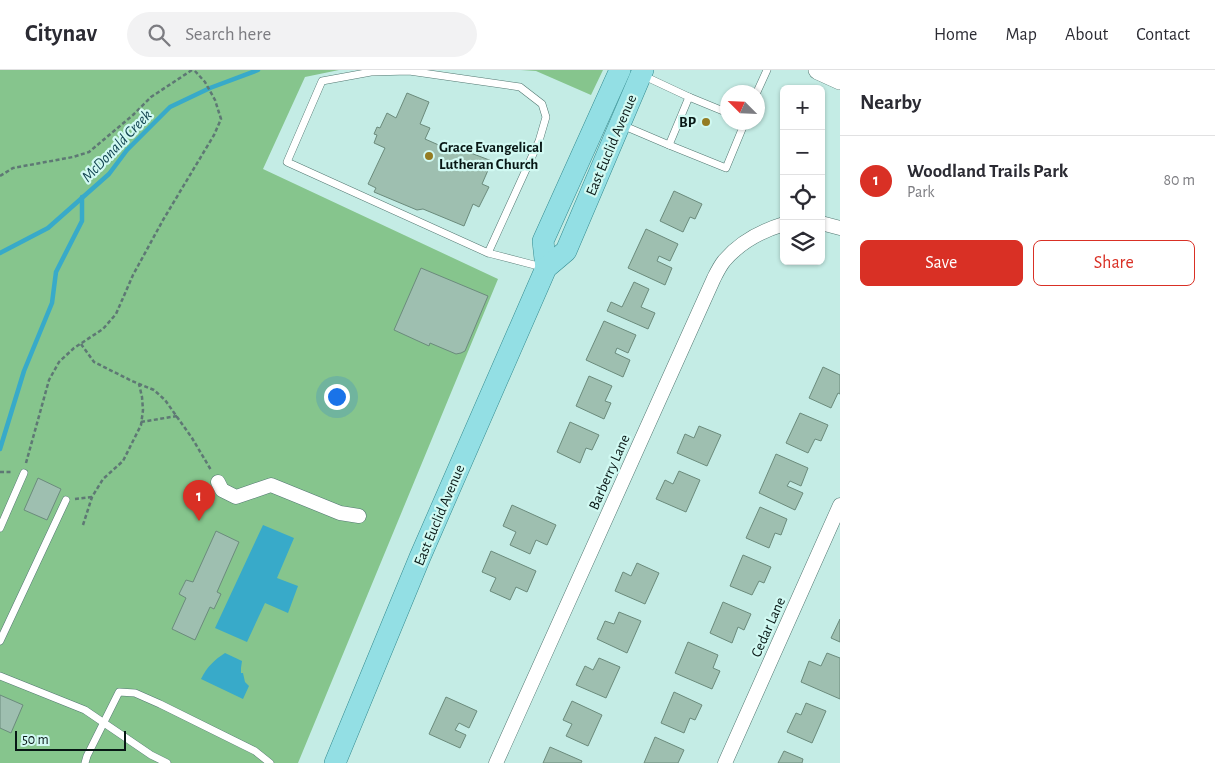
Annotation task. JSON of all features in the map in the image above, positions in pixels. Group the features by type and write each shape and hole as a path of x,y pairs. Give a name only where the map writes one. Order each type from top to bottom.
{"main road":[{"name":"East Euclid Avenue","path":"546,268 543,241 620,70"},
{"path":"818,70 840,80"},
{"name":"East Euclid Avenue","path":"335,763 420,557 546,268 566,251 642,72"}],"street":[{"path":"825,224 840,228"},
{"name":"Barberry Lane","path":"496,763 714,278 723,261 743,242 780,225"},
{"path":"218,482 222,490 236,497 271,485 340,513 359,516"},
{"name":"Cedar Lane","path":"725,763 840,505"}],"lane":[{"path":"760,85 766,70"},
{"path":"488,253 539,141 546,117 542,104 520,87 409,71 371,72 322,81 287,162 488,253 546,268"},
{"path":"642,72 689,97 720,110"},
{"path":"669,144 689,97"},
{"path":"620,124 726,168 742,130"},
{"path":"0,528 24,473"},
{"path":"0,641 66,500"},
{"path":"0,676 85,710 167,763"},
{"path":"86,763 87,756 119,692 136,693 255,751 270,763"}],"path":[{"path":"0,176 13,168 73,157 89,152 133,115 151,97 193,70 205,82 216,100 221,119 214,135 158,228 133,275 116,314 103,328 74,348 59,362 49,380 26,465"},
{"path":"80,344 94,362 154,390 165,400 192,438 218,482"},
{"path":"83,525 92,497 103,479 123,461 141,422 143,410 139,384"},
{"path":"141,422 177,416"},
{"path":"66,500 92,497"}],"green space":[{"path":"0,70 339,70 305,77 263,169 498,279 298,763 0,763"},
{"path":"521,70 603,70 591,95 536,71"}],"water":[{"path":"263,525 294,538 277,578 298,586 288,613 265,603 247,642 215,628"},
{"path":"225,653 242,661 241,673 243,673 245,682 249,686 243,699 201,679 211,664"}],"building":[{"name":"Grace Evangelical Lutheran Church","path":"407,93 429,102 420,124 430,128 425,139 450,150 452,146 492,161 482,184 489,187 479,207 473,204 464,226 423,209 417,210 374,192 376,188 368,184 385,148 374,143 377,135 374,134 377,127 380,128 387,113 396,118"},
{"path":"674,191 702,204 695,219 690,217 683,232 660,221"},
{"path":"646,229 678,244 670,261 659,256 657,261 672,268 665,285 628,268"},
{"path":"421,268 488,296 465,351 461,353 456,354 430,343 429,346 394,330"},
{"path":"634,282 649,289 641,307 655,313 648,329 607,311 611,302 622,307"},
{"path":"604,321 636,335 628,353 617,348 615,353 630,360 623,377 586,360"},
{"path":"823,367 840,375 840,394 838,393 831,408 809,398"},
{"path":"589,376 612,386 605,401 611,403 604,419 576,406"},
{"path":"800,413 828,425 821,441 815,439 808,453 786,443"},
{"path":"570,422 599,435 592,450 586,448 580,463 557,452"},
{"path":"699,426 721,435 707,466 677,453 685,434 694,438"},
{"path":"776,454 808,468 801,486 790,481 787,486 803,493 795,510 759,493"},
{"path":"679,471 700,480 686,512 656,499 665,480 673,484"},
{"path":"38,478 61,489 47,520 24,510"},
{"path":"512,505 556,525 547,545 536,540 530,554 510,545 516,532 503,526"},
{"path":"760,507 787,519 781,535 775,533 769,548 746,538"},
{"path":"216,531 239,542 217,592 221,594 214,609 210,607 195,640 172,629 186,598 179,594 186,580 193,582"},
{"path":"491,551 536,571 527,592 516,587 510,600 490,591 496,578 482,572"},
{"path":"743,555 771,567 764,583 759,581 752,595 730,586"},
{"path":"637,563 659,573 645,604 615,591 623,572 631,576"},
{"path":"723,602 751,614 744,630 738,627 732,643 710,633"},
{"path":"619,612 641,621 627,653 597,639 605,621 614,624"},
{"path":"840,619 840,642 831,638"},
{"path":"688,642 718,655 713,668 720,671 712,689 675,673"},
{"path":"827,653 840,658 840,699 801,682 809,661 821,666"},
{"path":"599,658 620,667 606,698 576,685 585,666 593,670"},
{"path":"674,692 702,705 695,720 690,718 684,733 661,723"},
{"path":"0,695 23,705 11,733 0,728"},
{"path":"446,697 477,711 469,728 459,723 455,730 466,735 460,748 429,734"},
{"path":"572,701 602,715 588,746 566,736 572,724 563,720"},
{"path":"806,703 826,711 812,743 787,732 796,713 801,715"},
{"path":"655,737 684,750 678,763 644,763"},
{"path":"550,747 582,761 581,763 543,763"},
{"path":"784,751 803,759 802,763 778,763"}],"waterway":[{"name":"McDonald Creek","path":"0,253 48,228 109,174 127,150 170,107 210,88 258,70"},
{"path":"0,449 24,371 52,303 56,272 82,221 82,197"}],"place":[{"name":"BP","path":"706,122"},
{"name":"Grace Evangelical Lutheran Church","path":"429,156"},
{"name":"Woodland Trails Park","path":"199,521"}]}
